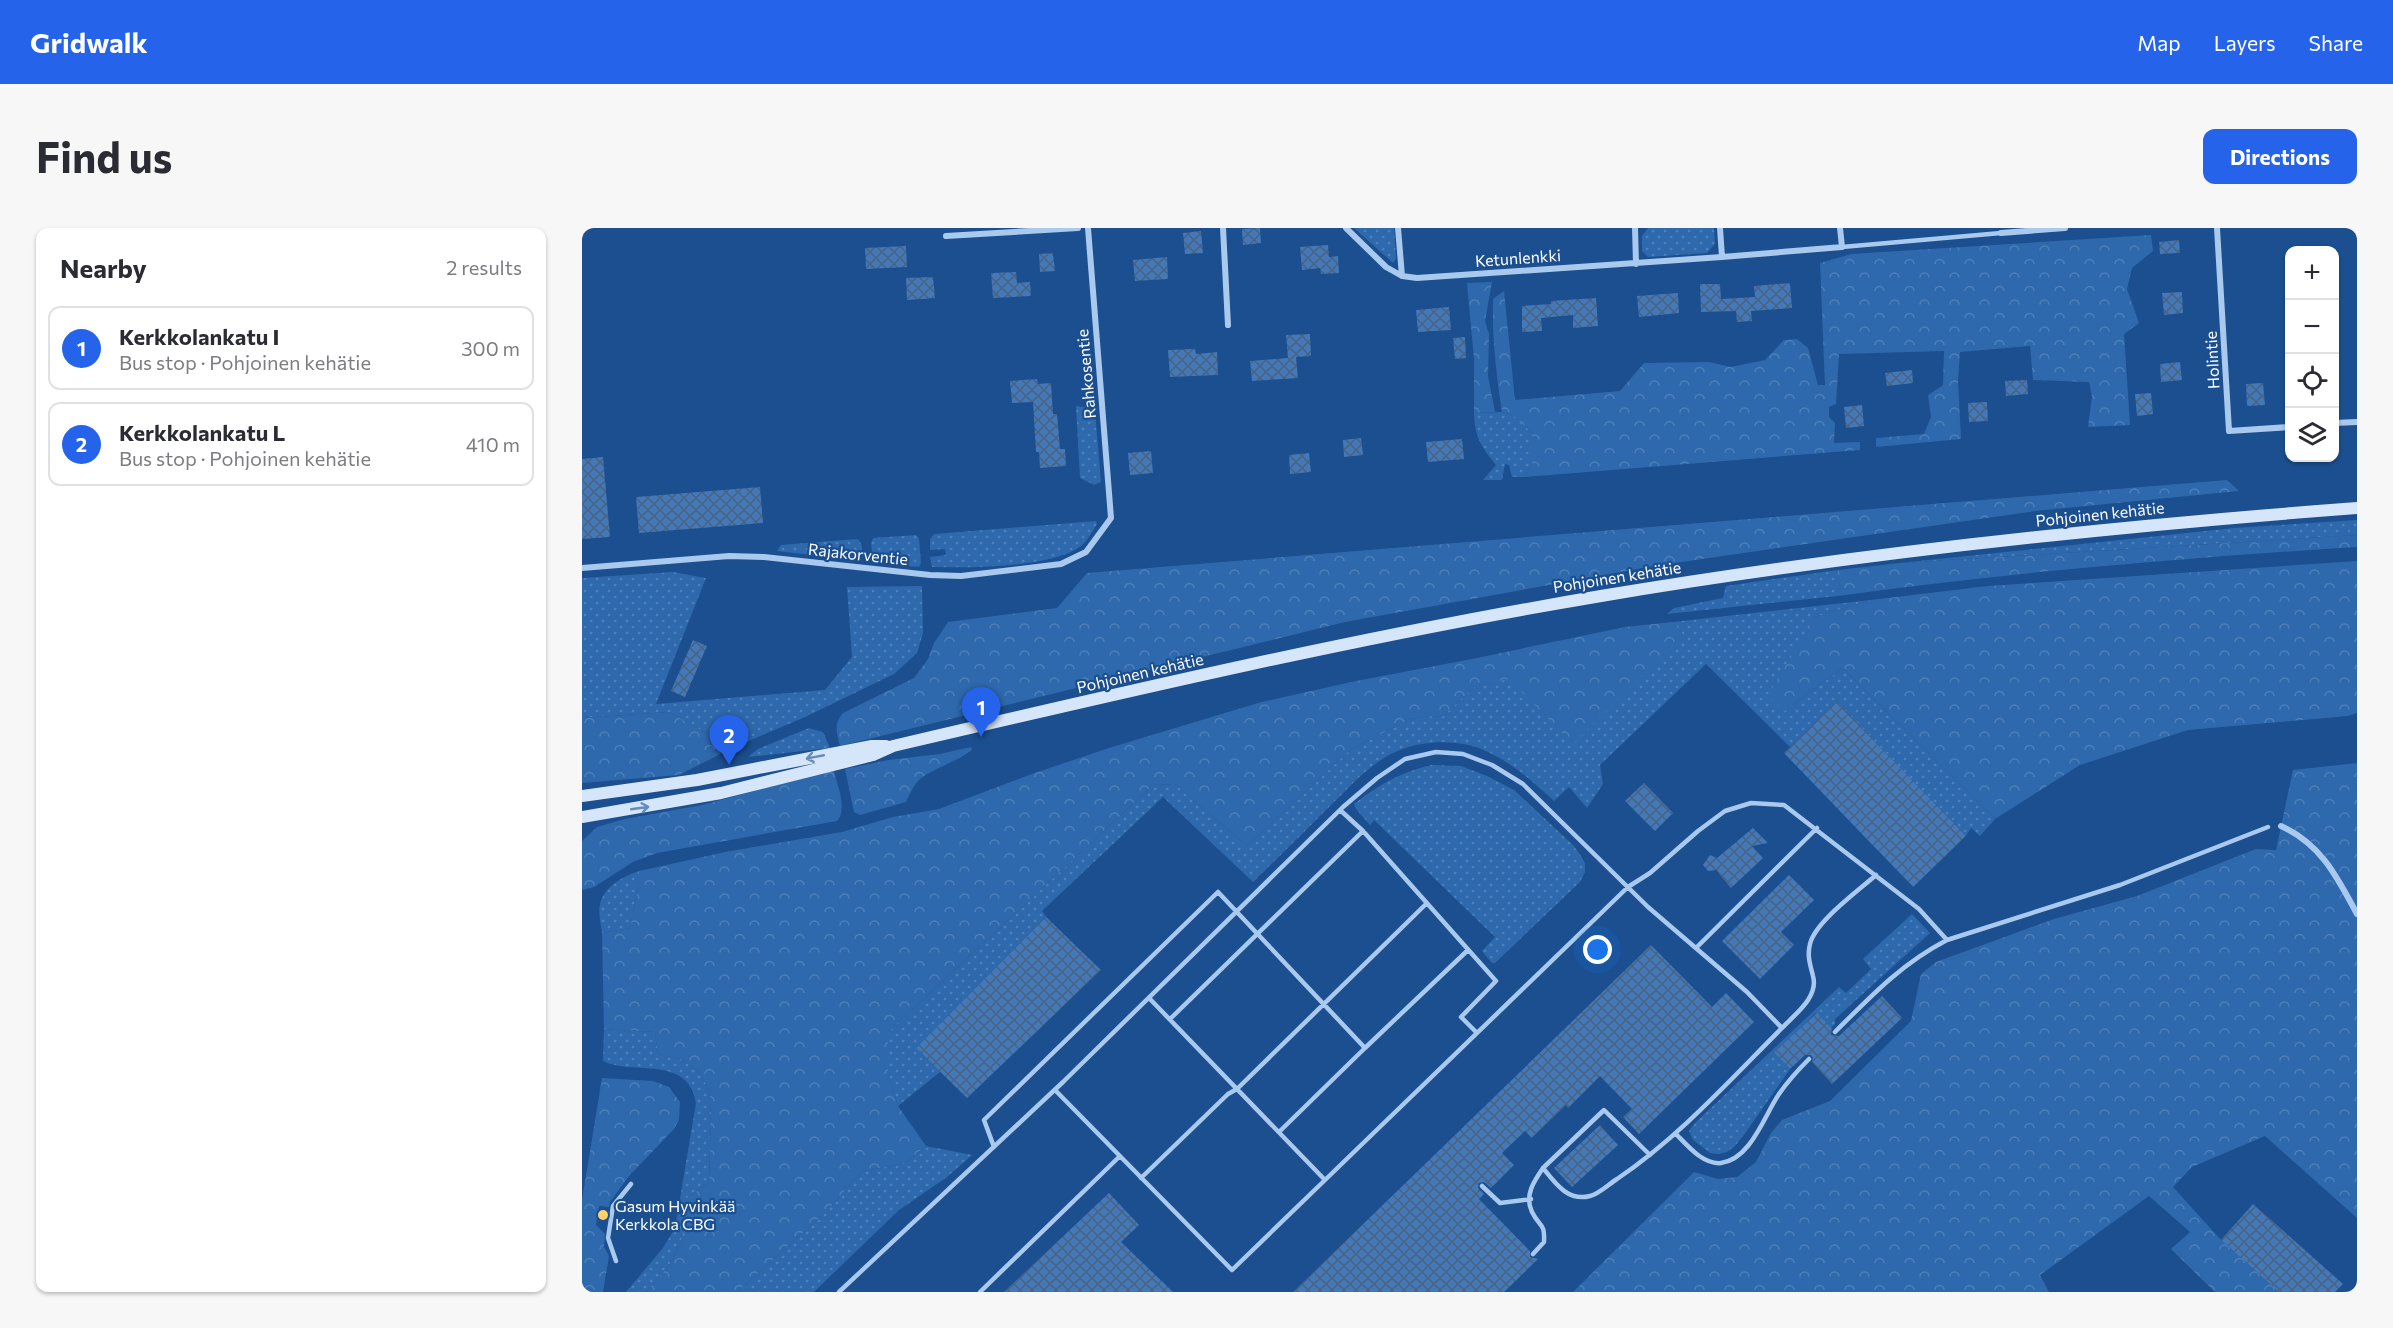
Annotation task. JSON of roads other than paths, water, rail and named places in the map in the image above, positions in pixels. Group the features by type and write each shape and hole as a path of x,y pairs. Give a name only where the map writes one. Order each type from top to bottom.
{"main road":[{"name":"Pohjoinen kehätie","path":"582,816 661,805 721,793 873,754 893,746 1158,685 1384,636 1601,596 1834,561 2054,535 2357,508"},
{"name":"Pohjoinen kehätie","path":"582,796 697,780 872,746 893,746"}],"street":[{"path":"946,236 1078,228"},
{"name":"Rahkosentie","path":"1088,228 1112,518"},
{"path":"1223,228 1228,325"},
{"path":"1346,228 1386,267 1402,276"},
{"path":"1398,228 1402,276"},
{"path":"1635,228 1636,264"},
{"path":"1720,228 1722,257"},
{"path":"1840,228 1842,247"},
{"path":"2001,233 2065,228"},
{"name":"Holintie","path":"2217,228 2229,431 2285,427"},
{"name":"Ketunlenkki","path":"1402,276 1417,278 1636,264 1842,247"},
{"path":"2339,423 2357,422"},
{"name":"Rajakorventie","path":"582,568 729,556 764,557 930,575 961,576 1061,564 1086,552 1112,518"},
{"path":"2281,826 2298,834 2316,848 2337,876 2357,914"}],"lane":[{"path":"1842,247 2001,233"},
{"path":"839,1292 1055,1090 1340,810 1377,778 1405,759 1436,752 1463,754 1492,765 1523,784 1628,887 1748,992 1782,1028"},
{"path":"1055,1090 1232,1270 1628,887 1650,873 1725,811 1751,803 1784,805 1817,828 1919,909 1947,940"},
{"path":"1340,810 1363,831 1496,981 1461,1017 1477,1033"},
{"path":"1835,1032 1880,987 1904,967 1920,954 1947,940 2120,885 2268,827"},
{"path":"1696,948 1817,828"},
{"path":"1170,1019 1363,831"},
{"path":"1543,1168 1570,1196 1591,1196 1676,1134 1812,996 1814,978 1808,963 1810,943 1817,929 1876,875"},
{"path":"994,1147 984,1120 1218,892 1365,1048"},
{"path":"1141,1178 1237,1089 1427,903"},
{"path":"1279,1132 1468,950"},
{"path":"1149,998 1325,1180"},
{"path":"1676,1134 1696,1154 1709,1161 1720,1163 1733,1159 1747,1147 1777,1097 1809,1059"},
{"path":"1533,1254 1544,1242 1544,1228 1531,1211 1530,1186 1543,1168 1604,1110 1650,1155"},
{"path":"980,1292 1120,1156"},
{"path":"616,1261 608,1238 614,1206 631,1184"},
{"path":"1482,1186 1500,1203 1531,1199"}],"place":[{"name":"Kerkkolankatu I","path":"981,737"},
{"name":"Kerkkolankatu L","path":"729,765"},
{"name":"Gasum Hyvinkää Kerkkola CBG","path":"603,1215"}]}
